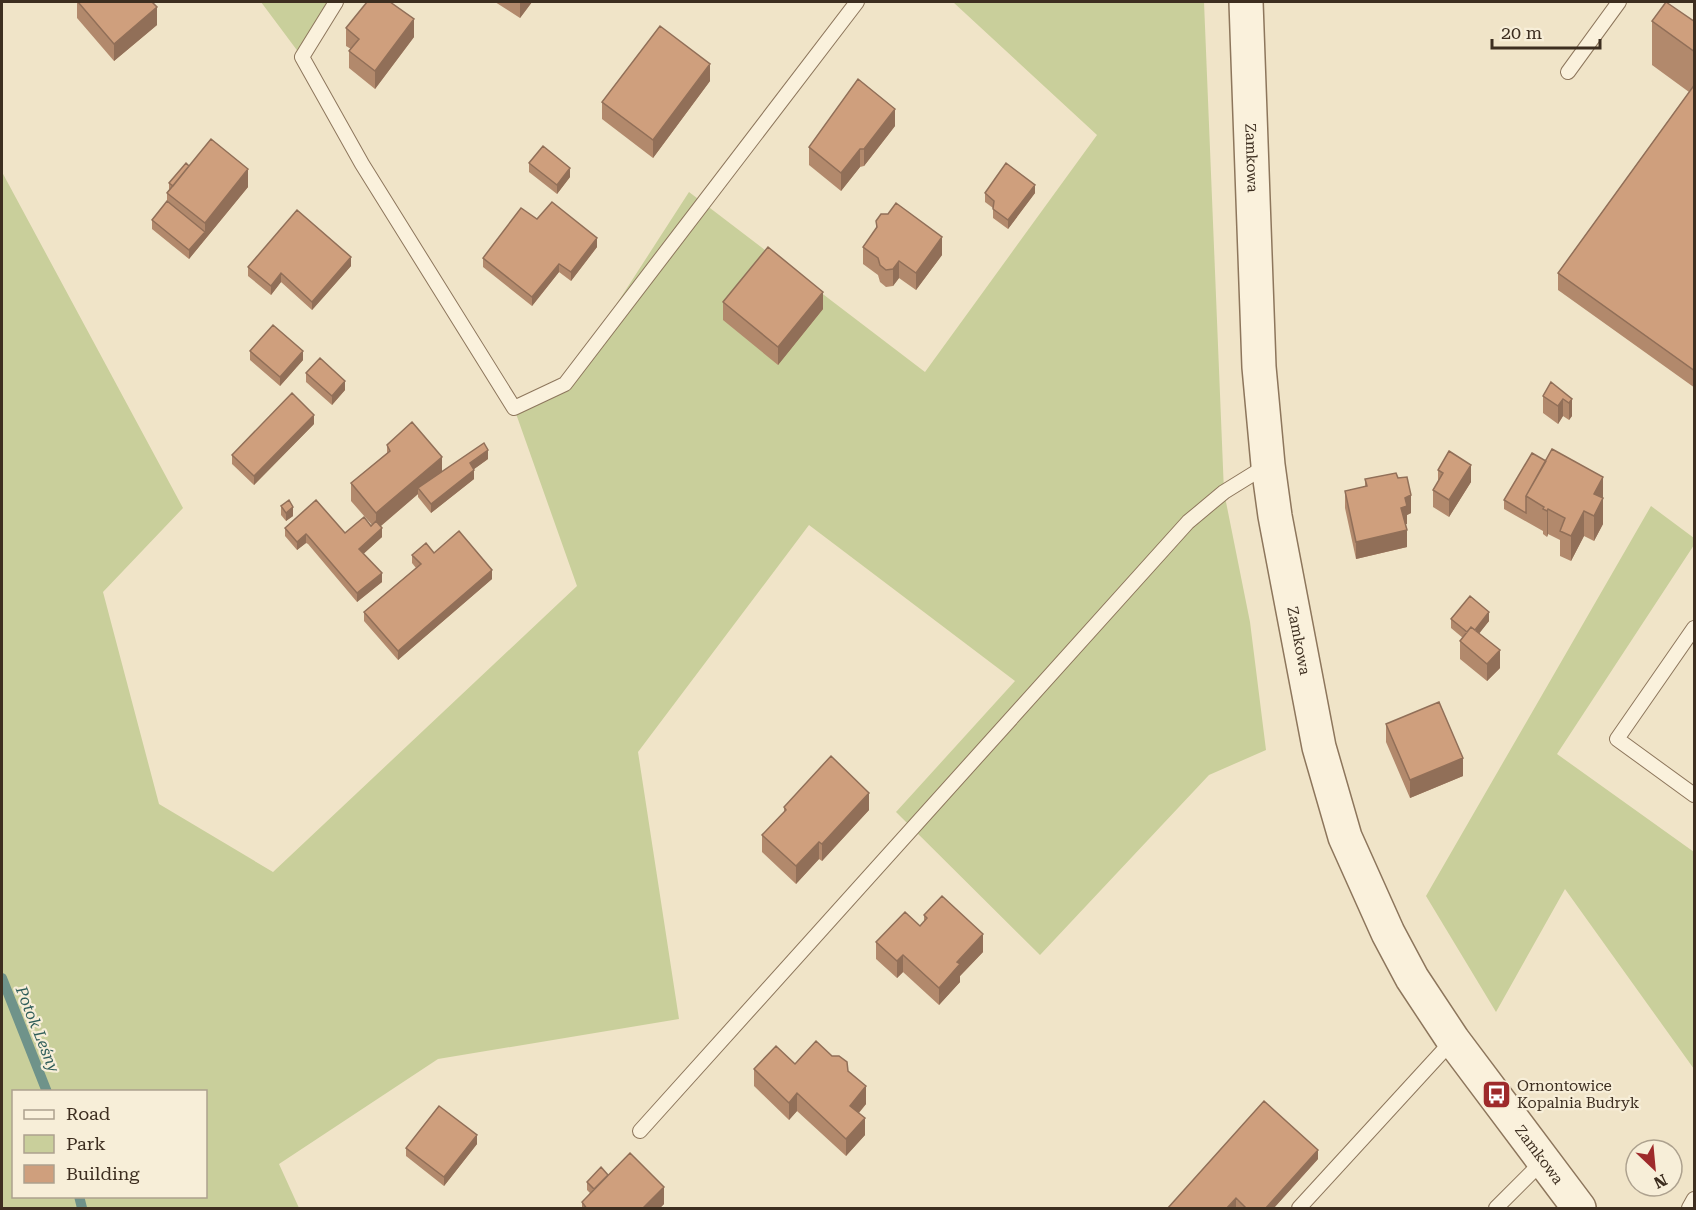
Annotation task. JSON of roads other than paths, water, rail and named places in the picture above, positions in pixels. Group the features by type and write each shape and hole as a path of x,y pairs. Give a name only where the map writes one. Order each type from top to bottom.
{"street":[{"name":"Zamkowa","path":"1246,2 1259,367 1268,465 1275,516 1319,747 1346,837 1388,933 1453,1040 1579,1209"}],"lane":[{"path":"336,2 302,57 362,164 514,408 565,384 857,2"},
{"path":"1568,72 1619,2"},
{"path":"640,1131 1188,522 1224,492 1268,465"},
{"path":"1695,628 1617,739 1695,795"},
{"path":"1299,1209 1453,1040"},
{"path":"1496,1209 1544,1160"},
{"path":"1689,1209 1695,1198"}],"waterway":[{"name":"Potok Leśny","path":"2,978 46,1090"},
{"name":"Potok Leśny","path":"80,1198 82,1208"}],"place":[{"name":"Ornontowice Kopalnia Budryk","path":"1496,1095"}]}
